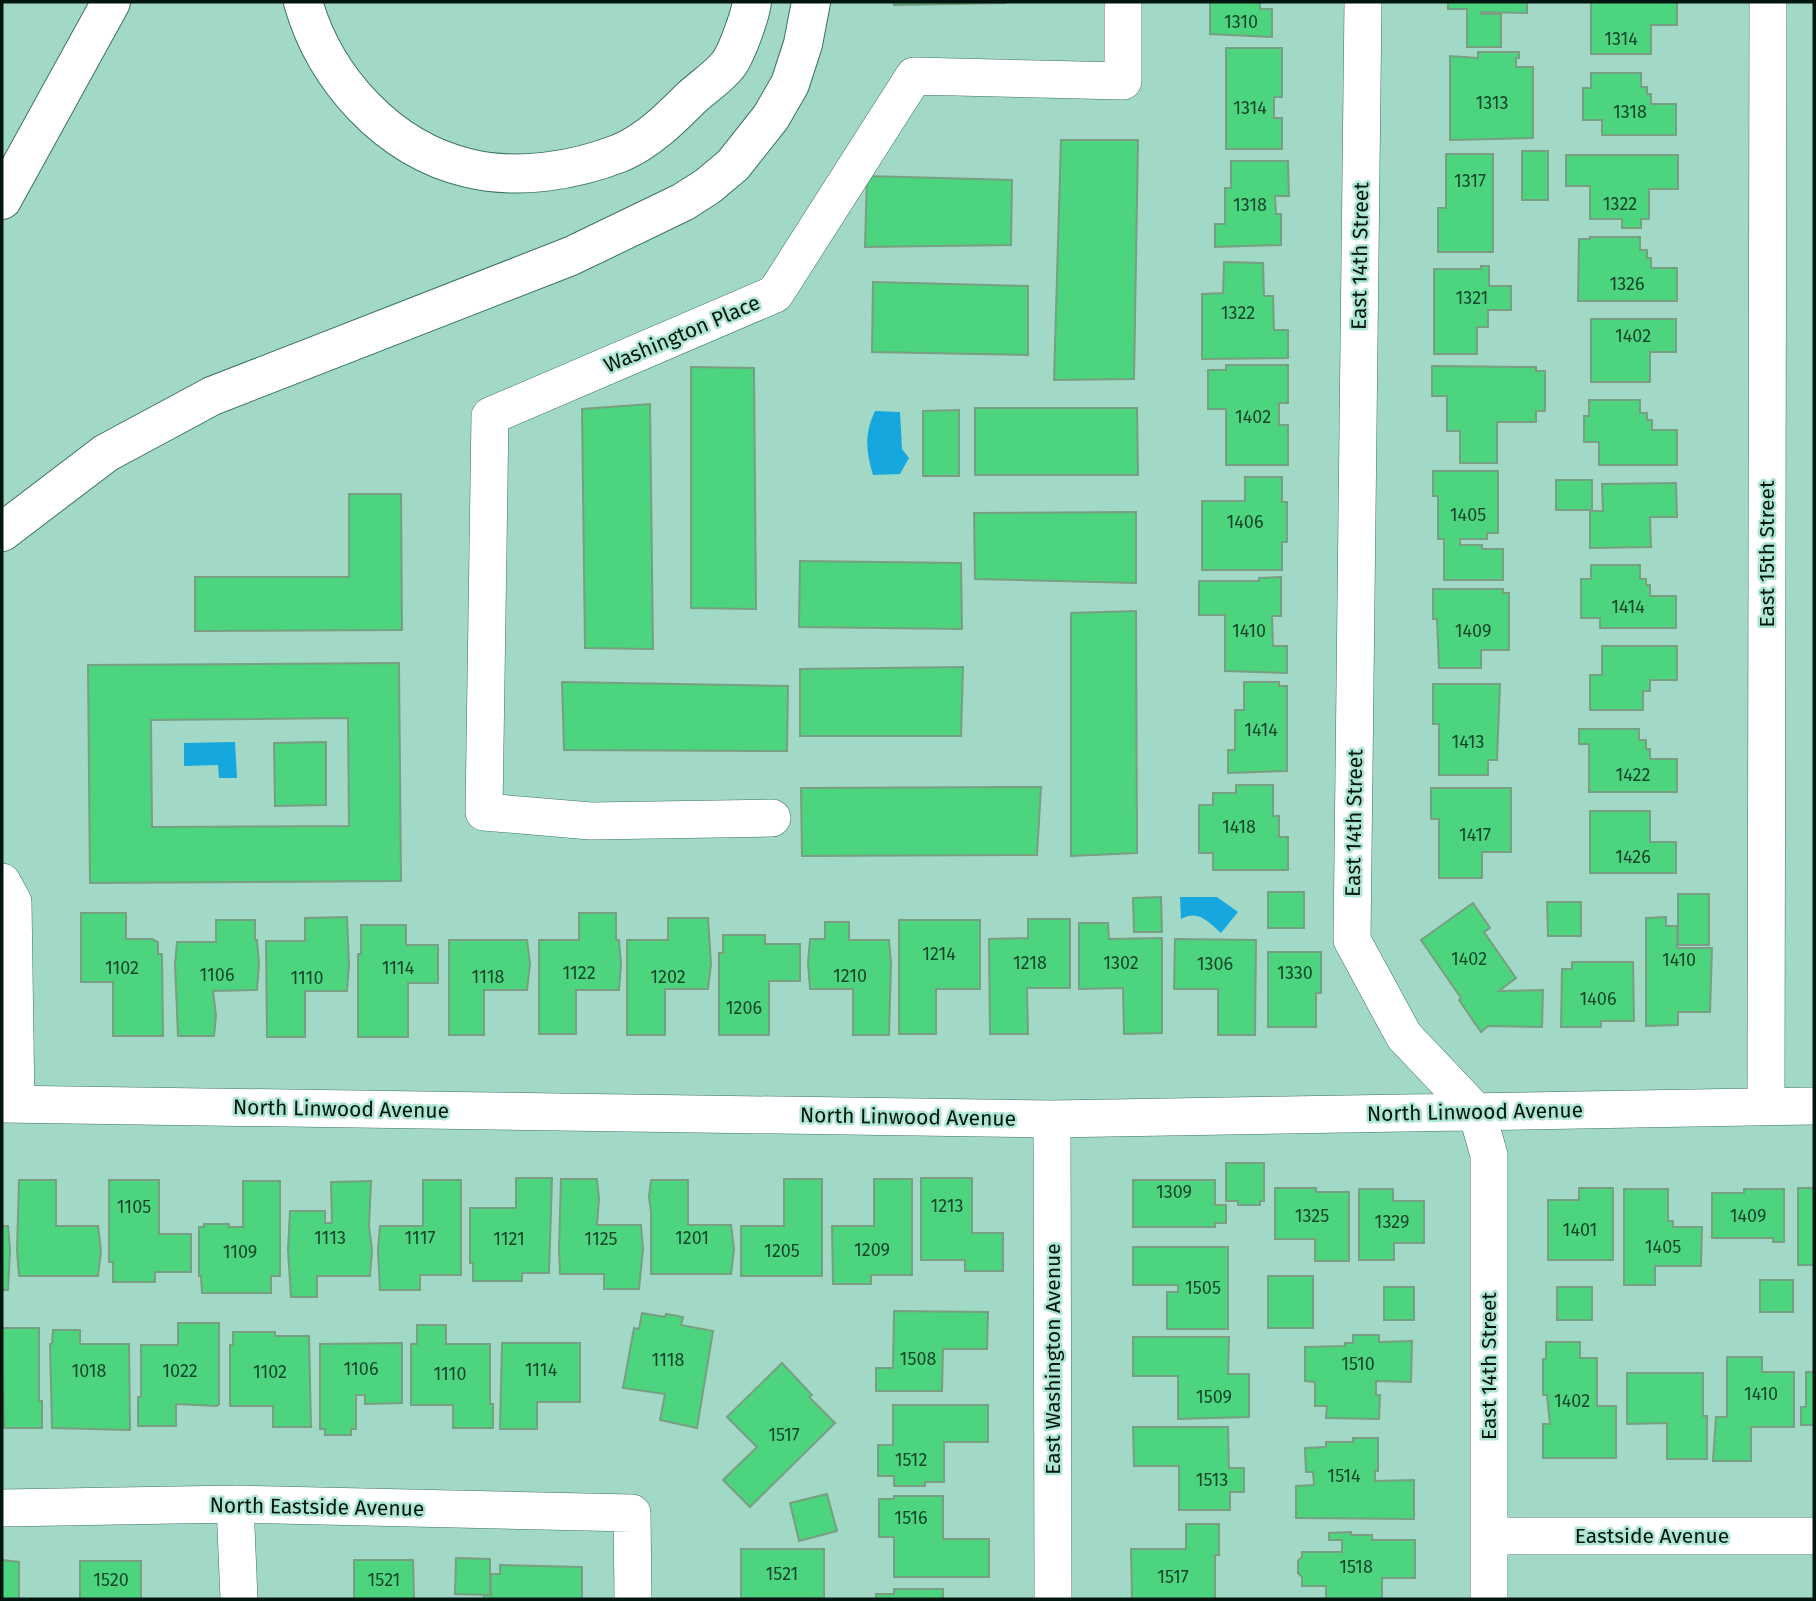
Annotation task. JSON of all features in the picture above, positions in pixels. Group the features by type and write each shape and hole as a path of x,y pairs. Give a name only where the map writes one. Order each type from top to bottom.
{"highway":[{"path":"2,200 111,2"},
{"path":"303,2 311,29 351,94 387,129 428,155 468,168 507,173 560,170 621,152 662,128 729,64 752,2"},
{"path":"696,93 730,14 732,2"},
{"path":"2,532 106,453 212,396 571,256 683,202 708,186 733,164 771,117 790,85 803,44 811,2"}],"street":[{"name":"Washington Place","path":"772,818 591,821 484,812 490,416 775,294 915,76 1123,81 1123,2"},
{"name":"East 14th Street","path":"1363,2 1352,940 1404,1036 1477,1113 1489,1155 1489,1599"},
{"name":"East 15th Street","path":"1766,1106 1768,2"},
{"path":"2,882 13,902 9,1104"},
{"name":"North Linwood Avenue","path":"9,1104 1052,1119 1814,1106"},
{"name":"East Washington Avenue","path":"1052,1119 1053,1599"},
{"path":"235,1504 239,1599"},
{"name":"North Eastside Avenue","path":"2,1508 235,1504 632,1513 633,1599"},
{"name":"Eastside Avenue","path":"1489,1535 1814,1536"}],"water":[{"path":"875,411 900,412 902,449 909,458 900,474 873,475 867,443"},
{"path":"235,742 237,778 219,778 218,765 184,766 184,743"},
{"path":"1180,897 1217,897 1238,912 1221,933 1198,916 1181,919"}],"building":[{"path":"894,2 1005,2 1005,3 894,5"},
{"path":"1210,2 1260,2 1260,9 1272,9 1272,37 1210,34"},
{"path":"1448,2 1527,2 1527,13 1481,12 1501,14 1501,47 1467,47 1467,9 1448,9"},
{"path":"1591,2 1677,2 1677,25 1651,25 1651,54 1591,54"},
{"path":"1226,48 1282,48 1282,97 1274,97 1274,118 1282,118 1282,149 1226,149"},
{"path":"1478,52 1519,52 1516,67 1533,67 1533,138 1450,140 1450,56 1478,58"},
{"path":"1591,73 1641,73 1641,87 1647,87 1647,94 1651,94 1651,104 1676,104 1676,135 1602,135 1602,120 1583,120 1583,88 1591,88"},
{"path":"1061,140 1138,140 1134,379 1054,380"},
{"path":"1522,151 1548,151 1548,200 1522,200"},
{"path":"1446,154 1493,154 1493,252 1438,252 1438,208 1446,208"},
{"path":"1566,155 1678,155 1678,189 1649,189 1649,219 1641,219 1641,228 1622,228 1622,219 1590,219 1590,186 1566,186"},
{"path":"1231,161 1288,161 1289,196 1275,196 1276,214 1281,214 1281,245 1215,247 1215,224 1225,224 1225,188 1231,188"},
{"path":"867,176 1012,180 1011,245 865,247"},
{"path":"1640,237 1640,250 1647,250 1647,258 1651,258 1651,268 1677,268 1677,301 1578,301 1579,239"},
{"path":"1224,262 1263,263 1264,296 1273,296 1274,330 1288,330 1288,358 1202,359 1202,294 1223,293"},
{"path":"1481,266 1489,266 1489,286 1511,286 1511,310 1488,310 1488,327 1477,327 1477,354 1434,354 1434,269 1481,269"},
{"path":"873,282 1028,286 1028,355 872,352"},
{"path":"1591,319 1676,319 1676,352 1650,352 1650,382 1591,382"},
{"path":"1226,365 1288,365 1288,403 1279,403 1279,425 1288,425 1288,465 1226,465 1226,409 1208,409 1208,370 1226,370"},
{"path":"1432,366 1536,367 1536,371 1545,371 1545,411 1536,411 1536,422 1497,422 1497,463 1460,463 1460,431 1447,431 1447,396 1432,396"},
{"path":"691,367 754,368 756,609 691,608"},
{"path":"1589,400 1640,400 1640,413 1647,413 1647,420 1652,420 1652,430 1677,430 1677,465 1599,465 1599,442 1584,442 1584,416 1589,416"},
{"path":"650,404 653,649 585,648 582,409"},
{"path":"975,408 1137,408 1138,475 975,475"},
{"path":"959,410 959,476 923,476 923,411"},
{"path":"1433,471 1498,471 1498,533 1487,533 1487,539 1460,539 1460,545 1503,549 1503,580 1444,580 1444,539 1438,539 1438,496 1433,496"},
{"path":"1245,477 1282,477 1282,502 1287,502 1287,542 1282,542 1282,570 1202,570 1202,501 1245,501"},
{"path":"1556,480 1592,480 1592,510 1556,510"},
{"path":"1676,483 1677,517 1650,517 1651,547 1590,548 1590,511 1603,511 1602,484"},
{"path":"349,494 401,494 402,630 195,631 195,577 349,577"},
{"path":"1136,512 1136,583 975,579 974,513"},
{"path":"800,561 961,563 962,629 799,627"},
{"path":"1591,565 1640,565 1640,579 1646,579 1646,585 1650,585 1650,596 1676,596 1676,628 1600,628 1600,618 1581,618 1581,579 1591,579"},
{"path":"1281,577 1281,616 1272,616 1273,646 1287,646 1287,673 1225,671 1225,615 1199,615 1199,581 1259,581 1259,578"},
{"path":"1433,589 1503,589 1503,593 1509,593 1509,650 1481,650 1481,668 1439,668 1437,619 1433,619"},
{"path":"1136,611 1137,853 1071,856 1071,613"},
{"path":"1602,646 1677,646 1677,680 1650,680 1650,691 1643,691 1643,710 1590,710 1590,675 1602,675"},
{"path":"399,663 401,881 90,883 88,665","holes":["348,718 349,826 152,827 151,720"]},
{"path":"963,667 961,736 800,736 800,669"},
{"path":"562,682 788,686 787,751 564,750"},
{"path":"1244,682 1279,682 1279,686 1287,686 1287,771 1228,773 1228,750 1235,750 1235,710 1244,710"},
{"path":"1433,684 1500,684 1497,760 1488,760 1488,775 1439,775 1439,724 1433,724"},
{"path":"1579,729 1639,729 1639,740 1646,740 1650,759 1677,759 1677,792 1589,792 1589,744 1579,744"},
{"path":"326,742 326,805 275,806 274,743"},
{"path":"1236,785 1273,785 1273,816 1279,816 1279,837 1288,837 1288,870 1213,870 1213,853 1199,853 1199,805 1213,805 1213,793 1236,793"},
{"path":"1041,787 1037,855 802,856 801,788"},
{"path":"1431,788 1511,788 1511,852 1482,852 1482,878 1439,878 1439,819 1431,819"},
{"path":"1590,811 1650,811 1650,842 1676,842 1676,873 1590,873"},
{"path":"1268,892 1304,892 1304,928 1268,928"},
{"path":"1678,894 1709,894 1709,945 1678,945"},
{"path":"1161,897 1162,932 1134,932 1133,898"},
{"path":"1547,902 1581,902 1581,936 1548,936"},
{"path":"1473,903 1490,928 1484,932 1516,978 1499,991 1543,990 1542,1027 1488,1026 1481,1032 1421,940"},
{"path":"81,913 126,913 126,939 152,939 158,942 158,954 162,954 163,1036 113,1036 113,982 81,982"},
{"path":"579,913 616,913 616,940 619,940 621,964 619,990 576,990 576,1034 539,1034 539,940 579,940"},
{"path":"347,917 347,991 305,991 305,1037 267,1037 266,941 305,941 305,918"},
{"path":"1666,917 1666,926 1677,926 1677,948 1712,948 1710,1012 1678,1012 1678,1025 1646,1026 1646,918"},
{"path":"668,918 708,918 711,964 708,989 665,989 665,1035 627,1035 627,940 668,940"},
{"path":"1028,919 1070,919 1070,988 1027,988 1028,1034 990,1034 989,939 1028,938"},
{"path":"216,920 255,920 259,964 257,990 213,991 216,1016 214,1036 178,1036 175,964 177,942 216,942"},
{"path":"899,920 980,920 980,989 936,989 936,1034 899,1034"},
{"path":"825,922 849,922 849,940 889,940 889,1035 853,1035 853,989 810,989 810,939 825,939"},
{"path":"1079,923 1108,923 1109,939 1162,938 1162,1033 1124,1034 1123,988 1079,989"},
{"path":"361,925 406,925 406,945 438,945 438,983 408,983 408,1037 358,1037 358,954 361,954"},
{"path":"723,935 765,935 765,944 800,944 800,981 769,981 769,1035 719,1035 719,953 723,953"},
{"path":"1175,939 1256,940 1255,1035 1218,1035 1218,989 1174,989"},
{"path":"449,940 527,940 530,964 527,990 484,990 484,1035 449,1035"},
{"path":"1268,952 1321,952 1321,993 1316,993 1316,1027 1268,1027"},
{"path":"1572,962 1633,962 1634,1021 1601,1021 1601,1027 1561,1027 1562,969 1572,969"},
{"path":"1226,1163 1264,1163 1264,1201 1260,1201 1260,1205 1238,1205 1238,1201 1226,1201"},
{"path":"516,1178 552,1178 549,1273 522,1273 522,1281 473,1281 473,1263 470,1263 470,1208 516,1208"},
{"path":"921,1178 972,1178 972,1233 1003,1233 1003,1271 965,1271 965,1260 921,1260"},
{"path":"561,1179 597,1179 597,1225 641,1225 643,1249 639,1289 604,1289 604,1274 560,1274"},
{"path":"784,1179 822,1179 822,1276 741,1276 741,1226 784,1226"},
{"path":"874,1179 912,1179 912,1275 871,1275 871,1284 833,1284 832,1226 874,1226"},
{"path":"19,1180 56,1180 56,1226 98,1226 101,1251 98,1276 19,1276"},
{"path":"109,1180 159,1180 159,1234 191,1234 191,1272 155,1272 155,1282 113,1282 113,1262 109,1262"},
{"path":"423,1180 461,1180 461,1275 420,1275 420,1290 380,1290 380,1226 423,1226"},
{"path":"651,1180 688,1180 688,1225 731,1225 734,1249 731,1274 651,1274"},
{"path":"1133,1180 1215,1180 1215,1205 1226,1205 1226,1223 1215,1223 1215,1227 1133,1227"},
{"path":"243,1181 280,1181 280,1276 271,1276 271,1293 202,1293 199,1276 199,1227 204,1227 204,1224 229,1224 229,1227 243,1227"},
{"path":"371,1181 370,1276 317,1276 317,1297 291,1297 288,1250 290,1211 325,1211 325,1223 332,1223 331,1182"},
{"path":"1275,1188 1316,1188 1316,1192 1349,1192 1349,1261 1315,1261 1315,1239 1275,1239"},
{"path":"1579,1188 1613,1188 1613,1260 1548,1260 1548,1200 1579,1200"},
{"path":"1798,1188 1814,1188 1814,1265 1798,1265"},
{"path":"1359,1189 1393,1189 1393,1201 1424,1201 1424,1243 1394,1243 1394,1260 1359,1260"},
{"path":"1624,1189 1668,1189 1668,1221 1673,1221 1673,1227 1702,1227 1701,1266 1655,1266 1655,1285 1624,1285"},
{"path":"1744,1189 1784,1189 1784,1242 1773,1242 1773,1238 1712,1238 1712,1193 1744,1193"},
{"path":"2,1226 8,1226 8,1290 2,1290"},
{"path":"1133,1247 1228,1247 1228,1329 1167,1329 1167,1292 1178,1292 1178,1285 1133,1285"},
{"path":"1268,1276 1313,1276 1313,1328 1268,1328"},
{"path":"1760,1280 1793,1280 1793,1312 1760,1312"},
{"path":"1384,1287 1414,1287 1414,1320 1384,1320"},
{"path":"1557,1287 1592,1287 1592,1320 1557,1320"},
{"path":"894,1311 988,1312 987,1349 943,1349 942,1391 876,1391 876,1368 893,1368"},
{"path":"642,1313 683,1317 681,1325 713,1331 697,1428 660,1420 665,1394 623,1388 634,1328 639,1329"},
{"path":"178,1323 219,1323 219,1404 176,1404 176,1426 138,1426 141,1345 178,1345"},
{"path":"417,1325 446,1325 446,1344 490,1344 490,1404 493,1404 493,1428 453,1428 453,1405 411,1405 411,1344 417,1344"},
{"path":"2,1328 39,1328 39,1401 42,1401 42,1428 4,1428"},
{"path":"53,1330 80,1330 80,1344 129,1344 130,1430 52,1428 50,1344"},
{"path":"233,1332 275,1332 275,1336 309,1336 311,1427 273,1427 273,1406 230,1406 230,1345 233,1345"},
{"path":"1353,1335 1379,1335 1379,1342 1412,1341 1411,1382 1376,1381 1376,1395 1380,1395 1379,1419 1326,1418 1327,1406 1315,1406 1315,1382 1305,1381 1305,1347 1345,1346 1345,1343 1353,1343"},
{"path":"1133,1337 1229,1337 1228,1374 1249,1374 1249,1417 1178,1419 1178,1376 1133,1376"},
{"path":"1546,1342 1580,1342 1580,1358 1597,1358 1597,1406 1616,1406 1616,1458 1543,1458 1543,1424 1550,1424 1547,1395 1543,1395"},
{"path":"402,1343 402,1403 365,1404 365,1395 356,1395 356,1429 351,1429 351,1435 325,1435 325,1429 320,1429 320,1344"},
{"path":"502,1343 580,1343 580,1402 537,1402 537,1429 500,1429"},
{"path":"1727,1357 1762,1357 1762,1372 1794,1372 1794,1427 1751,1427 1751,1461 1713,1461 1716,1417 1727,1417"},
{"path":"782,1363 812,1395 809,1397 835,1423 750,1507 723,1480 757,1447 727,1417"},
{"path":"1806,1372 1814,1372 1814,1425 1801,1425 1801,1407 1806,1407"},
{"path":"1627,1373 1703,1373 1707,1459 1667,1459 1667,1423 1627,1424"},
{"path":"893,1405 988,1405 988,1442 944,1442 944,1482 925,1482 925,1486 894,1486 894,1476 878,1476 878,1445 893,1445"},
{"path":"1133,1427 1228,1427 1229,1468 1244,1468 1244,1492 1230,1492 1230,1510 1179,1510 1179,1466 1134,1466"},
{"path":"1353,1438 1378,1438 1378,1471 1375,1471 1375,1481 1414,1480 1414,1519 1296,1518 1296,1486 1314,1485 1313,1472 1306,1472 1305,1448 1326,1447 1326,1442 1353,1442"},
{"path":"827,1494 837,1531 799,1541 790,1503"},
{"path":"894,1496 943,1496 943,1539 989,1539 989,1577 894,1577 894,1537 879,1537 879,1499 894,1499"},
{"path":"1186,1524 1219,1524 1219,1555 1215,1555 1215,1599 1132,1599 1131,1549 1186,1549"},
{"path":"1351,1532 1351,1535 1372,1535 1372,1540 1415,1540 1415,1578 1382,1578 1382,1599 1326,1599 1326,1586 1302,1586 1298,1561 1302,1552 1342,1552 1342,1540 1329,1540 1329,1533"},
{"path":"741,1549 824,1549 824,1598 741,1598"},
{"path":"456,1558 490,1559 490,1595 455,1594"},
{"path":"2,1560 19,1562 19,1599 2,1599"},
{"path":"354,1560 413,1560 414,1599 354,1599"},
{"path":"80,1561 141,1561 141,1599 80,1599"},
{"path":"500,1565 582,1567 582,1599 484,1599 484,1595 491,1595 491,1574 500,1574"},
{"path":"894,1589 943,1589 943,1599 876,1599 876,1594 894,1594"}]}
